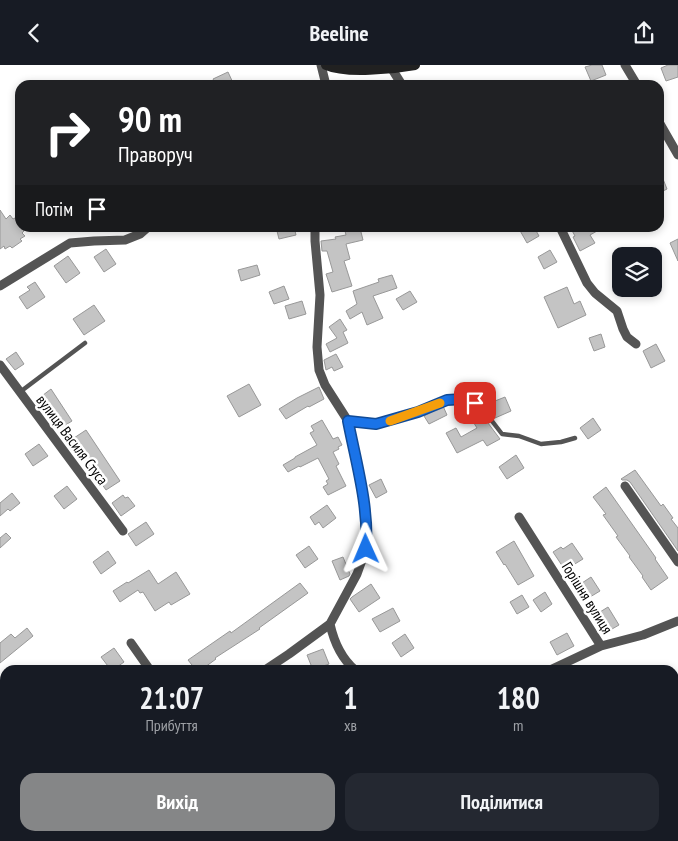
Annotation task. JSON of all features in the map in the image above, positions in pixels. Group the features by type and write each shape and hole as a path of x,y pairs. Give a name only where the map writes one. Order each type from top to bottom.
{"main road":[{"path":"326,65 343,70 363,67 392,69 415,65"}],"street":[{"path":"321,65 325,80"},
{"path":"625,65 634,80"},
{"path":"392,69 399,80"},
{"path":"664,131 678,155"},
{"path":"0,286 70,243 125,240 142,232"},
{"path":"272,665 330,624 357,574 366,549 365,508 348,421 325,385 319,370 317,347 320,295 315,232"},
{"path":"562,232 587,283 595,293 617,311 627,337 636,344"},
{"name":"вулиця Василя Стуса","path":"0,365 123,531"},
{"path":"624,486 678,562"},
{"name":"Горішня вулиця","path":"519,517 601,647 561,665"},
{"path":"601,647 643,635 678,621"},
{"path":"330,624 332,635 338,648 350,665"},
{"path":"131,643 146,665"}],"lane":[{"path":"20,392 85,343"},
{"path":"348,421 376,424 418,412 447,400 464,399 482,408 502,434 519,436 541,444 561,442 575,438"}],"building":[{"path":"602,65 606,75 591,80 585,67"},
{"path":"668,65 678,65 678,77 666,81 661,68"},
{"path":"228,72 232,80 214,80"},
{"path":"0,210 6,219 10,215 13,219 15,218 15,232 23,232 25,236 20,239 22,241 12,248 10,246 5,249 4,246 0,249"},
{"path":"277,232 295,232 296,235 279,239"},
{"path":"345,232 361,232 363,240 346,244 350,259 344,261 352,286 332,292 326,274 333,272 327,251 322,251 321,241 336,239 335,237 346,235"},
{"path":"521,232 537,232 539,236 527,243"},
{"path":"573,232 595,232 590,235 595,243 580,251 573,237 575,236"},
{"path":"678,239 678,261 670,243"},
{"path":"106,249 116,264 104,272 94,257"},
{"path":"550,250 557,262 544,269 538,257"},
{"path":"68,256 80,273 66,283 54,266"},
{"path":"257,265 260,275 241,281 238,270"},
{"path":"392,275 397,288 373,296 383,318 367,325 362,312 350,319 346,311 357,304 353,291 379,282 378,279"},
{"path":"35,282 45,297 27,309 19,297 30,290 27,287"},
{"path":"284,286 289,299 274,304 269,292"},
{"path":"567,287 574,304 580,301 586,315 558,328 544,297"},
{"path":"410,291 417,302 403,310 396,299"},
{"path":"302,301 306,314 289,319 285,306"},
{"path":"94,305 105,321 84,335 73,319"},
{"path":"340,319 347,330 343,332 348,343 330,352 326,344 337,338 329,327"},
{"path":"601,334 605,347 594,351 589,338"},
{"path":"656,344 665,361 651,368 643,351"},
{"path":"16,352 24,364 15,370 6,359"},
{"path":"336,354 343,367 334,371 332,367 326,370 324,360"},
{"path":"249,384 261,405 239,417 227,396"},
{"path":"319,387 324,399 286,419 279,409"},
{"path":"51,389 72,421 61,428 46,403 42,405 38,399"},
{"path":"505,397 511,411 495,418 485,405"},
{"path":"443,406 447,415 429,424 424,416"},
{"path":"474,407 500,439 487,446 483,440 457,453 446,433 456,428 461,437 477,428 467,412"},
{"path":"593,418 601,430 588,439 580,428"},
{"path":"322,420 333,439 338,437 342,445 333,452 339,464 336,466 346,486 328,495 323,487 328,484 326,481 329,479 318,458 288,472 283,465 317,445 310,433 314,431 311,426"},
{"path":"86,430 120,481 106,490 71,440"},
{"path":"39,444 48,456 33,466 25,454"},
{"path":"516,455 524,468 507,479 499,467"},
{"path":"635,470 661,506 663,504 673,518 671,519 678,528 678,551 630,482 621,479"},
{"path":"381,479 387,492 376,498 369,485"},
{"path":"67,486 77,499 64,509 54,496"},
{"path":"606,487 668,578 651,590 603,515 606,514 593,497"},
{"path":"12,493 20,503 10,511 8,509 0,516 0,503"},
{"path":"123,495 125,498 128,497 135,506 121,516 112,503"},
{"path":"327,505 336,518 323,528 319,522 315,525 310,517"},
{"path":"146,522 154,534 136,546 128,534"},
{"path":"6,533 11,538 0,548 0,538"},
{"path":"514,541 534,576 518,585 496,552"},
{"path":"572,543 583,559 565,570 553,552 561,547 563,549"},
{"path":"309,546 318,559 305,568 296,555"},
{"path":"108,551 116,563 101,574 93,562"},
{"path":"343,557 350,574 340,580 332,561"},
{"path":"149,570 158,584 176,572 190,594 171,605 169,602 155,611 143,592 140,593 138,590 120,602 113,591"},
{"path":"591,577 600,591 585,600 576,587"},
{"path":"300,583 308,593 208,665 192,665 188,660 230,631 231,633"},
{"path":"371,584 380,598 359,612 350,599"},
{"path":"545,592 552,604 541,612 533,600"},
{"path":"522,595 529,607 517,614 510,602"},
{"path":"608,607 619,625 605,633 598,621 603,617 600,612"},
{"path":"393,608 400,621 380,632 372,619"},
{"path":"27,628 33,636 0,663 0,643 11,634 15,638"},
{"path":"567,633 574,646 557,655 550,642"},
{"path":"405,634 414,648 401,657 392,643"},
{"path":"114,648 124,662 120,665 107,665 101,657"},
{"path":"323,649 329,664 311,665 307,655"}],"slow traffic":[{"path":"390,421 440,403"}],"route":[{"path":"366,549 365,508 348,421 376,424 418,412 447,400 464,399 475,403"}]}
